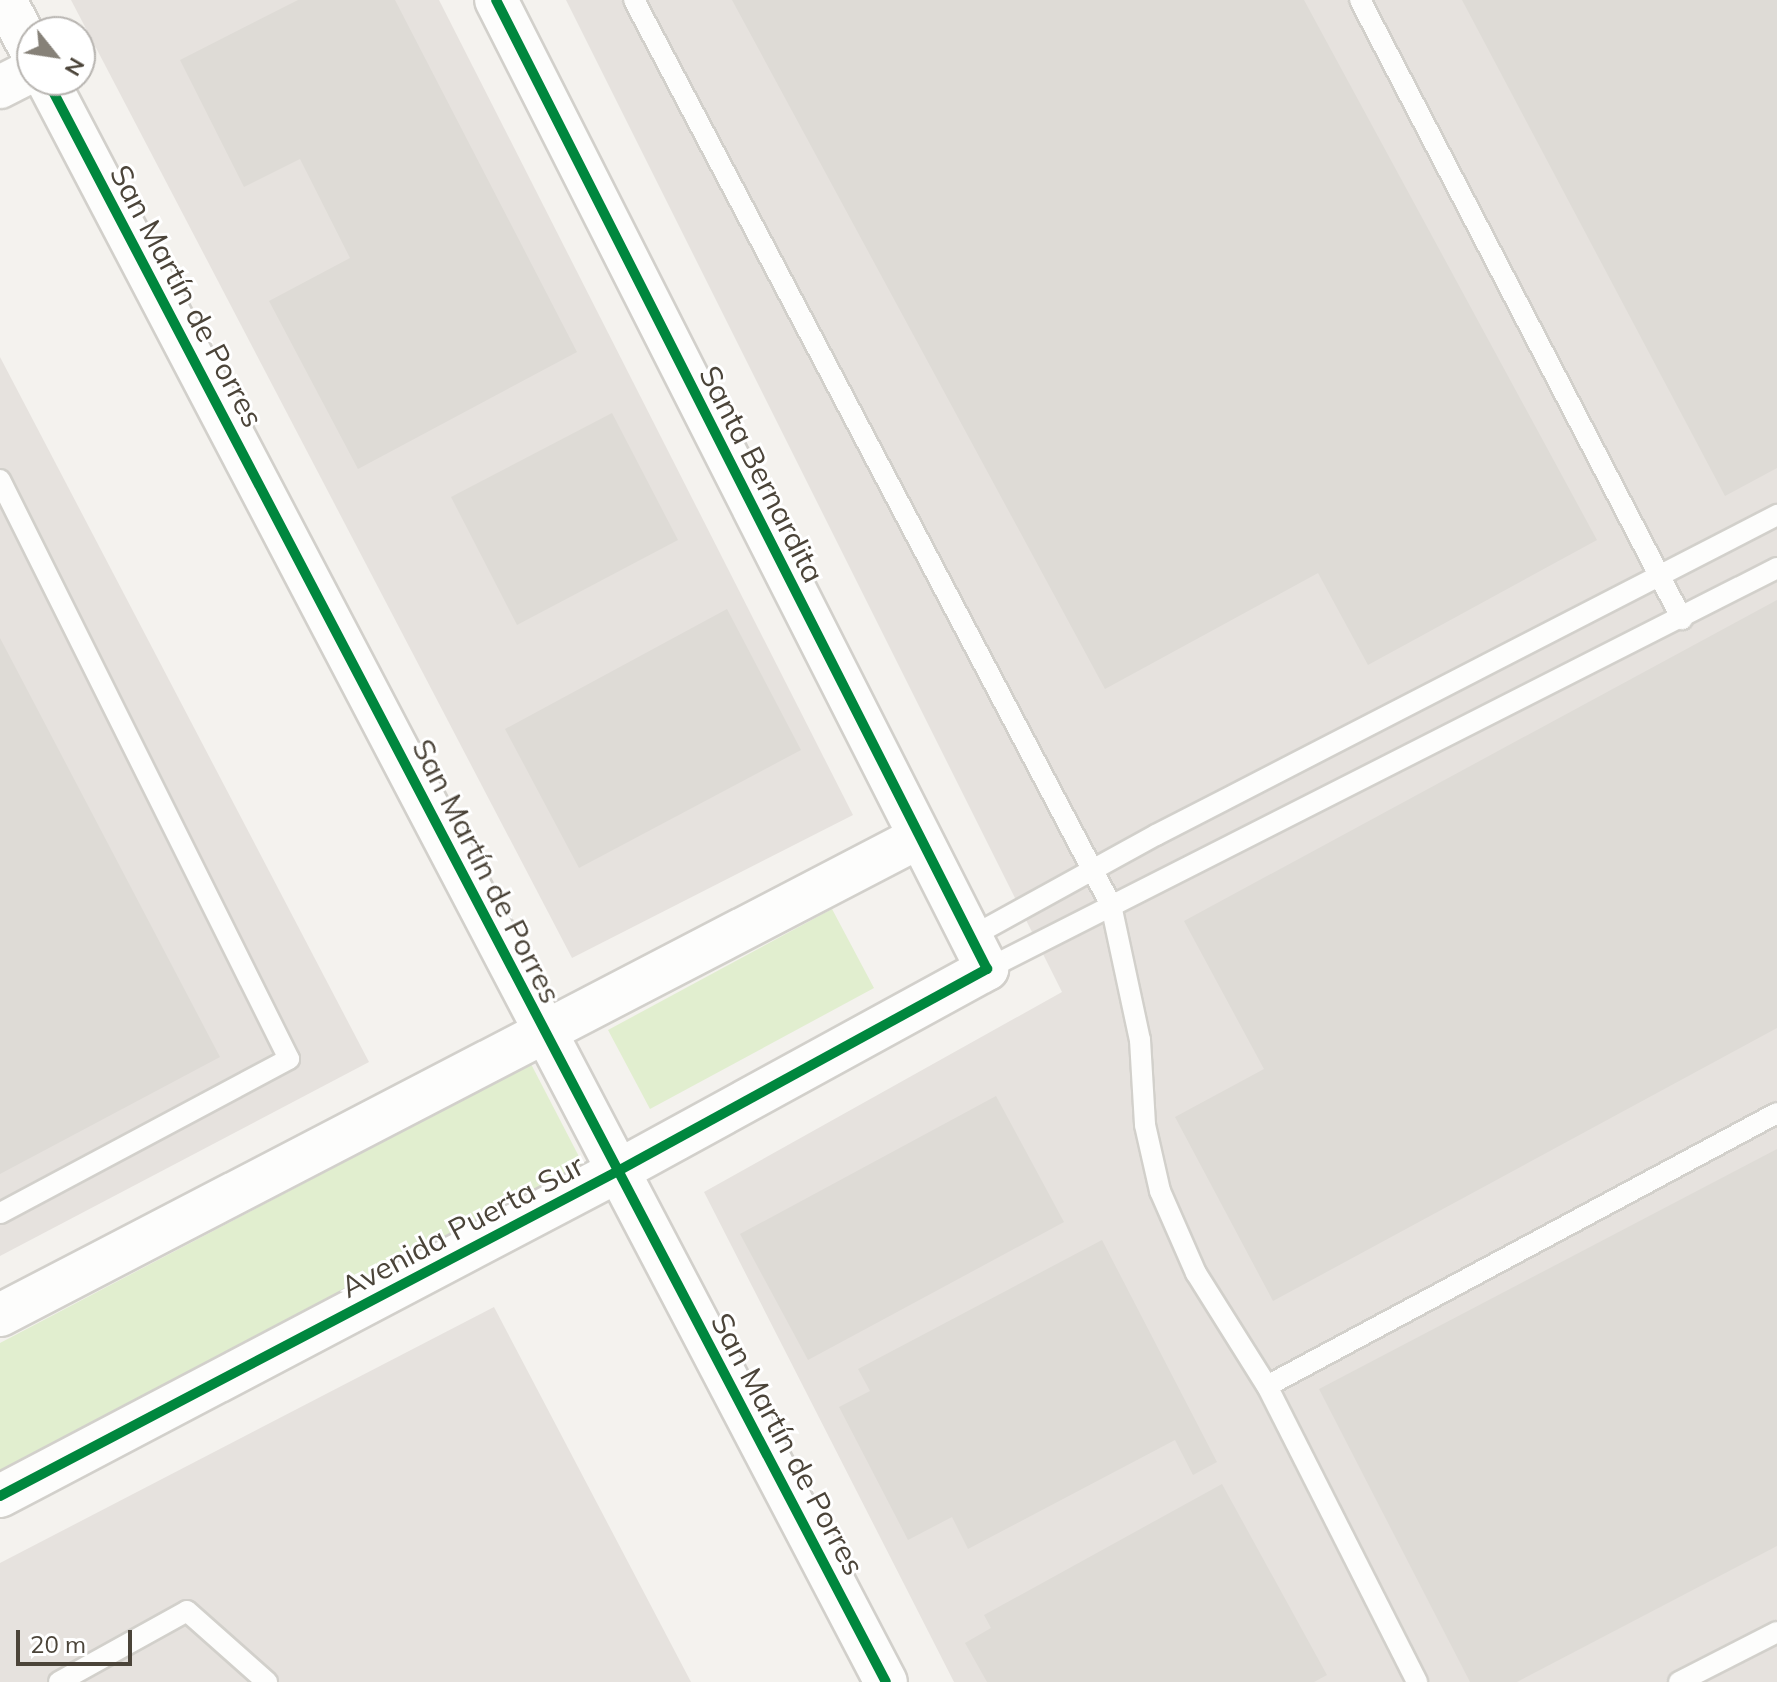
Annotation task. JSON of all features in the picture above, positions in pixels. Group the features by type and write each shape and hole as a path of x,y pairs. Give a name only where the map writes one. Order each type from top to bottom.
{"street":[{"path":"5,0 16,21"},
{"name":"Santa Bernardita","path":"496,0 918,838 979,953"},
{"name":"San Martín de Porres","path":"55,96 543,1033 886,1682"},
{"path":"0,1315 918,838"},
{"name":"Avenida Puerta Sur","path":"0,1496 618,1171 979,953"}],"lane":[{"path":"634,0 1111,905 1140,1040 1145,1125 1160,1191 1196,1273 1267,1386 1417,1682"},
{"path":"1360,0 1682,619"},
{"path":"0,480 289,1059 0,1213"},
{"path":"979,953 1094,870 1777,515"},
{"path":"979,953 1111,905 1682,619 1777,568"},
{"path":"1267,1386 1777,1113"},
{"path":"59,1682 187,1611 267,1682"},
{"path":"1679,1682 1777,1632"}],"shaded area":[{"path":"71,0 439,0 853,815 572,958 96,48 96,16 79,16"},
{"path":"566,0 1777,0 1777,1682 954,1682 704,1192 1062,992"},
{"path":"0,357 369,1062 0,1256"},
{"path":"494,1307 691,1682 0,1682 0,1563"}],"green space":[{"path":"832,909 874,988 650,1109 608,1030"},
{"path":"531,1064 587,1172 0,1475 0,1343"}],"building":[{"path":"298,0 395,0 577,352 358,469 269,301 350,258 300,159 244,187 180,60"},
{"path":"732,0 1304,0 1597,540 1368,665 1318,573 1105,689"},
{"path":"1462,0 1777,0 1777,468 1725,496"},
{"path":"612,413 678,540 517,625 451,497"},
{"path":"1777,600 1777,1028 1273,1301 1175,1117 1264,1069 1184,921"},
{"path":"727,609 801,750 579,868 505,729"},
{"path":"0,638 220,1057 0,1174"},
{"path":"996,1096 1064,1222 808,1360 740,1234"},
{"path":"1777,1149 1777,1546 1517,1682 1470,1682 1319,1389"},
{"path":"1102,1240 1217,1462 1193,1475 1175,1440 968,1549 952,1517 908,1540 839,1407 870,1391 858,1369"},
{"path":"1222,1484 1327,1675 1314,1682 987,1682 965,1643 991,1628 984,1615"}],"cycle path":[{"path":"0,1496 618,1171 987,969 496,0"},
{"path":"55,96 886,1682"}]}
